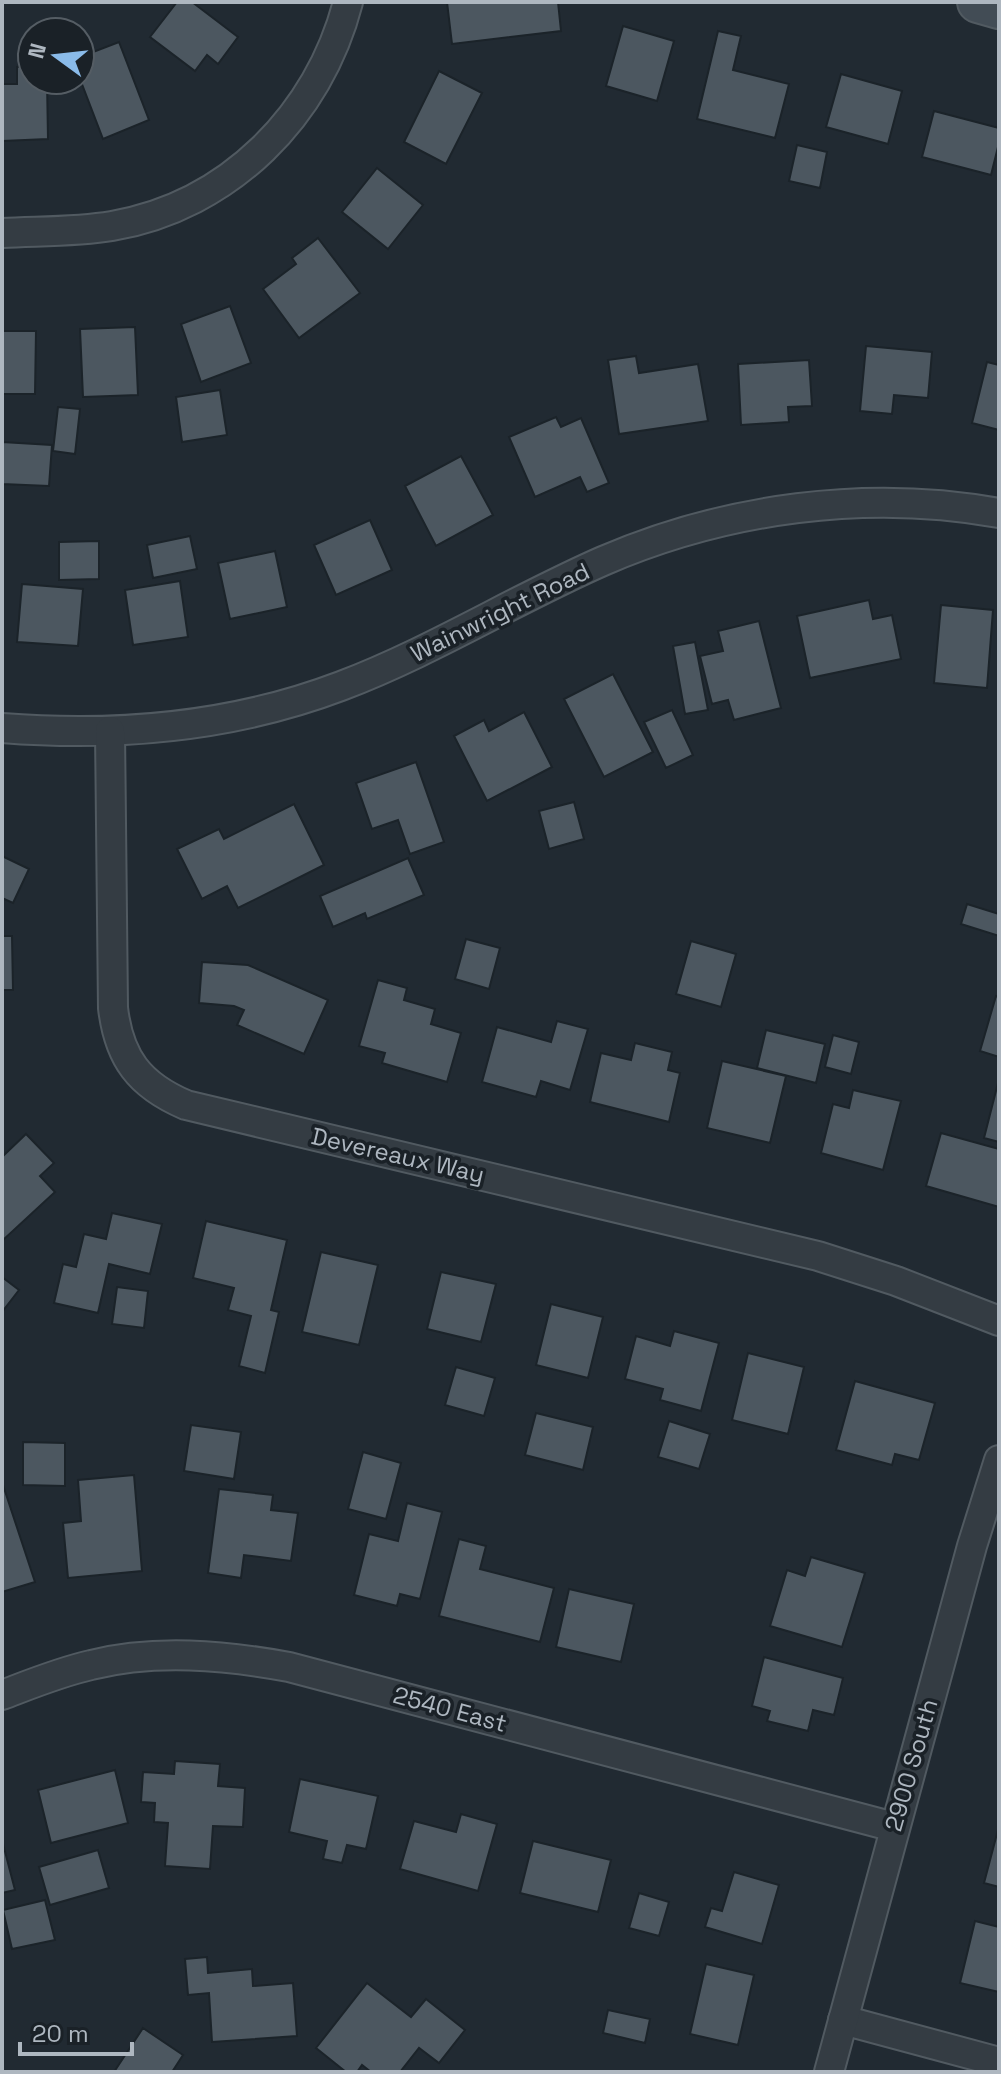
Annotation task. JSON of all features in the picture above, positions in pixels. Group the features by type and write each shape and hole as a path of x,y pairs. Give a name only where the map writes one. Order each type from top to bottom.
{"street":[{"path":"2,233 113,226 187,202 221,183 253,160 278,136 299,109 333,49 348,2"},
{"path":"978,2 999,8"},
{"name":"Wainwright Road","path":"2,728 55,732 173,726 287,704 341,686 602,562 705,526 799,508 867,503 922,504 999,513"},
{"name":"Devereaux Way","path":"110,731 113,1008 116,1031 124,1053 151,1087 186,1105 818,1256 896,1281 999,1321"},
{"name":"2900 South","path":"829,2072 972,1546 999,1460"},
{"name":"2540 East","path":"2,1695 57,1674 131,1658 197,1656 249,1660 289,1667 894,1827"},
{"path":"843,2020 999,2062"}],"building":[{"path":"177,2 192,2 238,37 218,64 207,55 195,71 150,37"},
{"path":"447,2 558,2 561,31 452,44"},
{"path":"623,26 674,41 657,101 606,86"},
{"path":"718,31 741,36 733,70 789,84 775,138 697,119"},
{"path":"119,42 149,120 103,139 87,96 96,96 96,51"},
{"path":"439,71 482,93 446,164 404,142"},
{"path":"841,74 902,91 888,144 826,127"},
{"path":"2,84 16,84 16,96 47,96 48,139 2,141"},
{"path":"934,111 999,128 999,143 991,175 922,157"},
{"path":"797,145 827,152 820,188 789,181"},
{"path":"377,168 423,205 388,249 342,212"},
{"path":"318,238 360,293 299,338 263,289 296,264 292,258"},
{"path":"230,306 251,363 201,382 181,324"},
{"path":"135,327 138,395 83,397 80,329"},
{"path":"2,331 36,331 35,394 2,394"},
{"path":"866,346 932,352 928,398 894,395 892,414 860,411"},
{"path":"636,356 639,373 698,364 708,421 619,434 608,360"},
{"path":"809,360 812,406 788,407 789,422 741,425 738,364"},
{"path":"987,362 999,365 999,430 972,423"},
{"path":"220,390 227,435 182,442 176,397"},
{"path":"58,407 80,409 75,454 53,451"},
{"path":"556,417 561,427 581,418 609,483 587,492 580,477 535,497 509,437"},
{"path":"2,442 52,445 49,486 2,484"},
{"path":"461,456 493,515 436,546 405,486"},
{"path":"370,520 392,570 336,595 314,545"},
{"path":"190,536 197,569 153,578 147,545"},
{"path":"99,541 99,579 59,580 59,542"},
{"path":"275,551 287,607 230,619 218,563"},
{"path":"180,581 188,637 133,645 125,590"},
{"path":"22,584 83,589 78,646 17,642"},
{"path":"869,600 873,619 892,615 901,659 810,678 797,616"},
{"path":"941,605 993,610 987,688 934,683"},
{"path":"759,621 781,708 734,720 728,700 712,704 700,656 723,651 718,631"},
{"path":"695,642 708,710 685,714 673,646"},
{"path":"613,674 653,752 604,777 564,699"},
{"path":"672,710 693,755 666,768 644,722"},
{"path":"524,712 552,767 487,801 454,736 484,720 489,731"},
{"path":"416,762 444,842 410,854 398,820 372,829 356,783"},
{"path":"574,802 584,839 549,849 539,811"},
{"path":"294,804 324,865 238,908 227,886 202,899 177,849 219,829 224,839"},
{"path":"2,856 29,869 13,903 2,898"},
{"path":"408,858 424,895 367,919 365,913 333,927 320,896"},
{"path":"967,904 999,914 999,936 961,924"},
{"path":"2,936 12,936 13,990 2,990"},
{"path":"466,939 500,948 489,989 455,979"},
{"path":"691,941 736,954 721,1007 676,994"},
{"path":"202,962 248,965 328,1000 304,1054 237,1025 244,1010 234,1006 199,1003"},
{"path":"378,980 407,988 404,1000 435,1009 431,1024 461,1033 447,1082 382,1063 385,1053 359,1046"},
{"path":"996,996 999,997 999,1057 980,1051"},
{"path":"557,1021 588,1029 570,1090 541,1081 536,1097 482,1082 497,1027 551,1042"},
{"path":"766,1030 825,1044 816,1083 757,1068"},
{"path":"833,1035 859,1042 851,1074 825,1067"},
{"path":"635,1043 672,1052 668,1070 680,1073 669,1122 590,1102 601,1053 631,1060"},
{"path":"722,1061 786,1076 770,1143 707,1128"},
{"path":"999,1079 999,1142 984,1138"},
{"path":"853,1090 901,1101 883,1170 821,1153 833,1104 849,1108"},
{"path":"941,1133 999,1149 999,1207 926,1186"},
{"path":"26,1134 54,1163 40,1176 55,1192 2,1241 2,1157"},
{"path":"112,1213 162,1224 150,1274 109,1264 98,1313 54,1303 63,1264 76,1267 84,1234 106,1239"},
{"path":"206,1221 287,1240 271,1310 279,1312 265,1373 239,1366 251,1316 228,1310 234,1288 193,1278"},
{"path":"321,1252 378,1265 359,1345 302,1332"},
{"path":"441,1272 496,1284 481,1342 427,1329"},
{"path":"2,1277 19,1290 2,1312"},
{"path":"117,1287 148,1291 144,1328 112,1324"},
{"path":"551,1304 603,1317 588,1378 536,1365"},
{"path":"674,1331 719,1343 701,1411 660,1400 663,1389 625,1379 636,1336 670,1346"},
{"path":"748,1353 804,1367 788,1434 732,1420"},
{"path":"456,1367 495,1378 484,1416 445,1405"},
{"path":"855,1381 935,1403 919,1460 895,1454 892,1465 836,1450"},
{"path":"536,1413 593,1427 583,1470 525,1455"},
{"path":"669,1421 710,1434 699,1469 658,1457"},
{"path":"191,1425 241,1432 234,1479 184,1471"},
{"path":"23,1442 65,1443 65,1486 23,1485"},
{"path":"363,1452 401,1463 386,1519 348,1509"},
{"path":"134,1475 142,1571 68,1578 63,1523 81,1521 78,1480"},
{"path":"2,1482 35,1582 2,1592"},
{"path":"219,1489 273,1495 271,1510 298,1513 291,1561 244,1555 241,1578 208,1573"},
{"path":"407,1503 442,1512 420,1599 400,1594 397,1606 354,1595 369,1534 398,1541"},
{"path":"459,1539 486,1546 480,1569 554,1588 540,1642 439,1616"},
{"path":"811,1557 865,1573 842,1647 770,1626 787,1570 805,1576"},
{"path":"569,1589 634,1604 621,1662 556,1647"},
{"path":"764,1657 843,1678 834,1715 813,1710 808,1731 767,1721 770,1711 752,1706"},
{"path":"175,1761 220,1764 218,1786 245,1788 243,1827 213,1826 210,1869 165,1866 168,1823 154,1822 155,1803 141,1802 143,1772 174,1774"},
{"path":"115,1770 128,1823 51,1843 38,1790"},
{"path":"300,1779 378,1796 366,1849 347,1845 342,1863 323,1859 327,1841 289,1832"},
{"path":"461,1814 497,1824 478,1891 400,1869 414,1821 456,1832"},
{"path":"999,1826 999,1887 984,1883"},
{"path":"2,1840 15,1890 2,1893"},
{"path":"533,1841 611,1860 598,1912 520,1893"},
{"path":"98,1850 109,1888 50,1905 39,1867"},
{"path":"734,1872 779,1885 762,1944 705,1927 711,1908 722,1911"},
{"path":"639,1893 669,1902 659,1936 629,1928"},
{"path":"45,1900 55,1940 12,1949 3,1910"},
{"path":"975,1921 999,1927 999,1992 960,1983"},
{"path":"207,1957 208,1973 252,1969 253,1986 293,1983 297,2036 212,2042 209,1993 188,1995 185,1959"},
{"path":"706,1964 754,1975 738,2045 690,2034"},
{"path":"367,1983 411,2017 426,1999 465,2030 439,2063 419,2048 400,2072 371,2072 362,2065 357,2072 346,2072 316,2048"},
{"path":"608,2010 650,2019 645,2043 603,2033"},
{"path":"143,2028 183,2055 172,2072 114,2072"}]}
